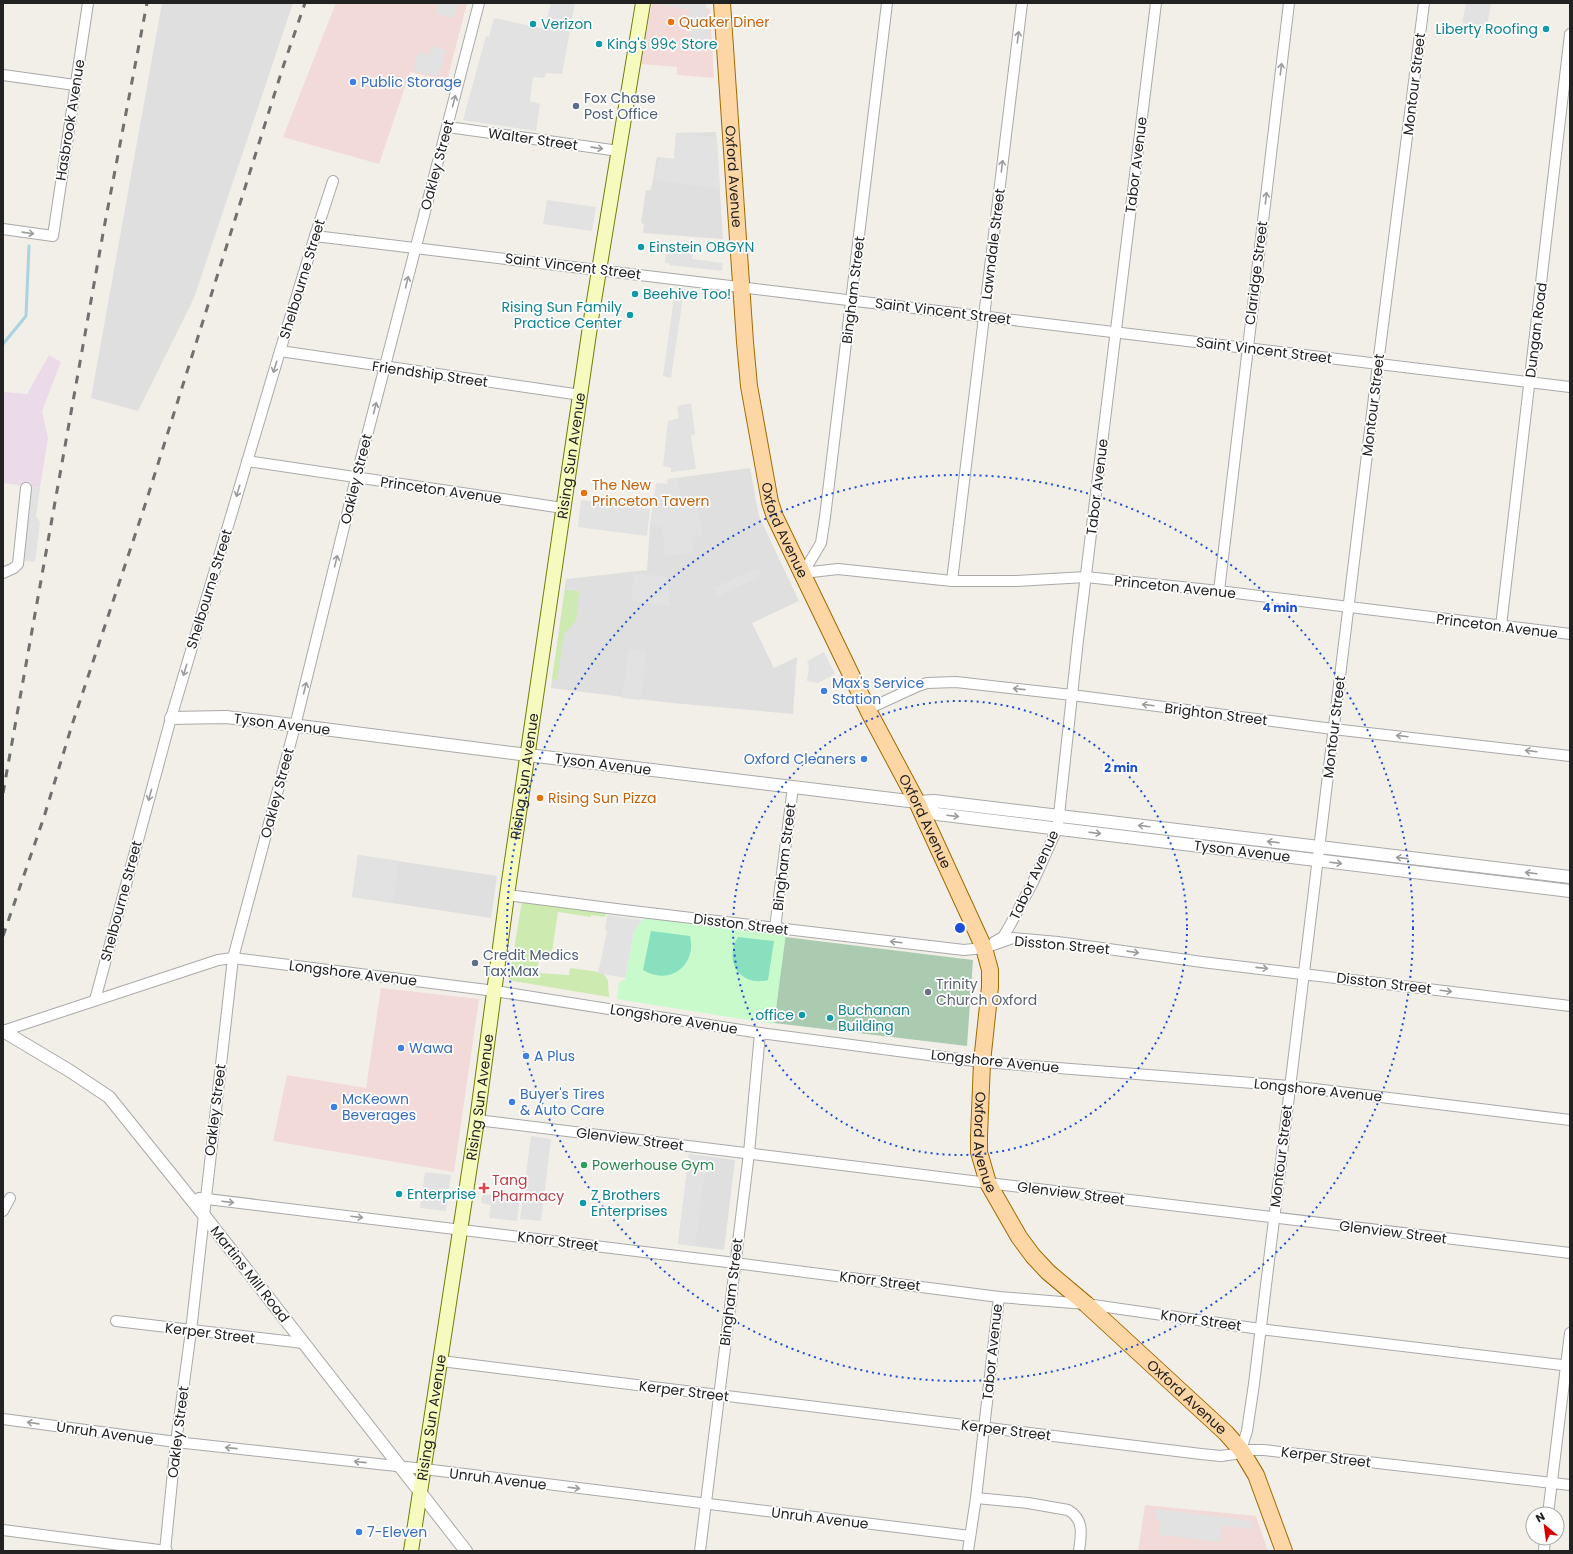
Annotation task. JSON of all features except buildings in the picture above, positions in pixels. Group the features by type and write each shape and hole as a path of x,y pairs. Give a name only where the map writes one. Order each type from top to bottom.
{"main road":[{"name":"Rising Sun Avenue","path":"411,1551 441,1361 459,1229 477,1120 528,755 599,269 643,3"},
{"name":"Oxford Avenue","path":"722,3 749,386 768,495 775,517 868,709 917,802 984,948 990,970 982,1062 979,1152 988,1183 1019,1237 1033,1256 1048,1272 1086,1304 1226,1433 1241,1450 1250,1462 1256,1475 1284,1551"}],"street":[{"name":"Hasbrook Avenue","path":"3,229 53,236 88,3"},
{"name":"Oakley Street","path":"166,1551 176,1442 191,1331 205,1199 234,958 295,726 356,478 479,3"},
{"name":"Bingham Street","path":"803,573 821,543 887,3"},
{"name":"Lawndale Street","path":"952,581 1022,3"},
{"name":"Tabor Avenue","path":"984,948 1003,937 1033,882 1057,828 1156,3"},
{"name":"Claridge Street","path":"1219,591 1289,3"},
{"name":"Montour Street","path":"1241,1450 1247,1431 1260,1329 1378,364 1424,3"},
{"name":"Dungan Road","path":"1501,626 1570,34"},
{"path":"3,75 76,85"},
{"name":"Walter Street","path":"448,127 619,151"},
{"name":"Shelbourne Street","path":"95,1000 170,718 315,236 334,181"},
{"name":"Saint Vincent Street","path":"315,236 741,286 851,301 1570,387"},
{"name":"Friendship Street","path":"280,351 385,368 581,395"},
{"name":"Princeton Avenue","path":"247,461 564,508"},
{"path":"3,573 14,568 18,564 26,488"},
{"name":"Princeton Avenue","path":"803,573 838,569 952,581 1016,581 1086,577 1219,591 1410,616 1570,634"},
{"name":"Brighton Street","path":"868,709 927,683 956,682 1570,756"},
{"name":"Tyson Avenue","path":"170,718 226,717 917,802 934,800 1319,848 1570,877"},
{"name":"Bingham Street","path":"775,928 793,787"},
{"name":"Tyson Avenue","path":"917,802 937,814 1570,891"},
{"path":"1187,844 1189,831"},
{"path":"1468,879 1470,866"},
{"name":"Disston Street","path":"508,895 964,950 984,948 1013,938 1058,942 1202,962 1570,1006"},
{"name":"Longshore Avenue","path":"3,1031 218,960 234,958 495,991 760,1033 982,1062 1290,1086 1570,1120"},
{"name":"Martins Mill Road","path":"3,1031 70,1071 109,1097 204,1214 420,1494 466,1551"},
{"name":"Bingham Street","path":"700,1551 748,1154 760,1033"},
{"name":"Glenview Street","path":"477,1120 1570,1253"},
{"name":"Knorr Street","path":"189,1196 999,1297 1086,1304 1260,1329 1568,1366"},
{"path":"3,1211 10,1198"},
{"name":"Tabor Avenue","path":"968,1551 976,1498 999,1297"},
{"name":"Kerper Street","path":"116,1321 303,1343"},
{"path":"1549,1506 1568,1366 1570,1333"},
{"name":"Kerper Street","path":"441,1361 1201,1454 1221,1456 1235,1454 1241,1450 1264,1450 1570,1485"},
{"name":"Unruh Avenue","path":"3,1419 176,1442 399,1466 705,1505 970,1536"},
{"path":"976,1498 1028,1503 1062,1509 1074,1513 1078,1518 1081,1530 1079,1551"},
{"path":"3,1530 166,1551"}],"shaded area":[{"path":"162,3 293,3 194,298 138,411 91,398"},
{"name":"Public Storage","path":"336,3 467,3 447,81 410,72 379,164 283,137"},
{"path":"438,3 458,3 453,18 435,14"},
{"path":"551,3 575,3 562,74 546,73 544,78 533,77 530,101 540,104 536,131 463,120 486,36 489,37 494,18 544,29"},
{"path":"652,3 671,3 710,9 714,78 677,75 677,67 640,64"},
{"path":"659,3 706,4 710,51 706,50 704,52 653,47 654,39 689,42 690,10"},
{"path":"1466,3 1491,4 1487,27 1462,23"},
{"path":"431,46 446,50 438,77 413,70 418,52 429,55"},
{"path":"716,132 723,239 643,233 644,224 641,223 646,190 651,190 657,157 674,159 676,133"},
{"path":"676,133 717,137 720,189 655,180 659,157 674,159"},
{"path":"547,200 596,207 592,231 543,224"},
{"path":"666,249 693,252 692,259 723,263 722,271 669,265 669,263 665,263"},
{"path":"675,290 684,291 671,378 663,376"},
{"path":"49,355 61,362 42,411 48,438 40,488 3,483 3,392 27,394"},
{"path":"691,403 695,434 691,436 696,469 671,472 671,468 663,466 668,421 679,418 677,406"},
{"path":"750,468 759,516 799,601 752,623 774,668 797,657 793,714 672,703 551,688 566,579 647,570 650,526 656,483 667,484 668,479"},
{"path":"678,478 682,500 696,498 703,536 691,538 694,553 663,556 664,536 662,527 650,526 656,483 667,484 668,479"},
{"path":"31,487 40,488 36,517 40,522 35,562 24,561"},
{"path":"581,500 650,509 647,536 578,527"},
{"path":"758,568 762,576 718,596 714,588"},
{"path":"633,573 667,577 670,606 632,601"},
{"path":"628,649 647,652 640,700 622,698"},
{"path":"824,652 835,674 818,683 807,681 809,666 807,661"},
{"path":"358,855 497,876 491,918 352,897"},
{"path":"358,855 399,861 393,903 352,897"},
{"path":"607,915 642,920 634,932 625,978 598,973 607,932 605,928"},
{"path":"381,988 479,999 454,1172 273,1141 287,1075 366,1088"},
{"path":"531,1136 551,1139 541,1221 520,1219"},
{"path":"689,1154 735,1160 724,1250 678,1244"},
{"path":"689,1154 707,1157 695,1246 678,1244"},
{"path":"425,1172 451,1175 446,1211 420,1208"},
{"path":"482,1194 520,1198 517,1221 489,1218 491,1205 481,1203"},
{"path":"1145,1505 1256,1516 1268,1551 1138,1551"},
{"path":"1156,1509 1252,1521 1253,1529 1222,1526 1221,1542 1160,1535 1160,1519 1156,1519"}],"green space":[{"path":"565,590 578,591 579,593 576,621 564,634 557,680 552,679"},
{"path":"522,901 607,911 605,917 591,915 591,917 558,912 552,952 540,951 537,973 569,975 570,968 599,972 604,974 608,981 609,997 513,981 509,979"},
{"path":"648,917 786,933 774,1024 617,999 619,982 625,980 634,932 642,920"},
{"path":"651,931 690,936 691,947 689,956 685,964 679,970 662,976 643,970"},
{"path":"738,937 774,941 768,980 749,980 742,976 737,970 732,955"},
{"path":"785,937 973,960 967,1046 774,1023"}],"waterway":[{"path":"3,344 26,316 29,246"}],"railway":[{"path":"3,793 104,228 147,3"},
{"path":"3,936 44,817 72,725 146,502 283,67 305,3"}],"place":[{"name":"Quaker Diner","path":"671,22"},
{"name":"Verizon","path":"533,24"},
{"name":"Liberty Roofing","path":"1546,29"},
{"name":"King's 99¢ Store","path":"599,44"},
{"name":"Public Storage","path":"353,82"},
{"name":"Fox Chase Post Office","path":"576,106"},
{"name":"Einstein OBGYN","path":"641,247"},
{"name":"Beehive Too!","path":"635,294"},
{"name":"Rising Sun Family Practice Center","path":"630,315"},
{"name":"The New Princeton Tavern","path":"584,493"},
{"name":"Max's Service Station","path":"824,691"},
{"name":"Oxford Cleaners","path":"864,759"},
{"name":"Rising Sun Pizza","path":"540,798"},
{"name":"Credit Medics Tax Max","path":"475,963"},
{"name":"Trinity Church Oxford","path":"928,992"},
{"name":"office","path":"802,1015"},
{"name":"Buchanan Building","path":"830,1018"},
{"name":"Wawa","path":"401,1048"},
{"name":"A Plus","path":"526,1056"},
{"name":"Buyer's Tires & Auto Care","path":"512,1102"},
{"name":"McKeown Beverages","path":"334,1107"},
{"name":"Powerhouse Gym","path":"584,1165"},
{"name":"Tang Pharmacy","path":"484,1188"},
{"name":"Enterprise","path":"399,1194"},
{"name":"Z Brothers Enterprises","path":"583,1203"},
{"name":"7-Eleven","path":"359,1532"}]}
